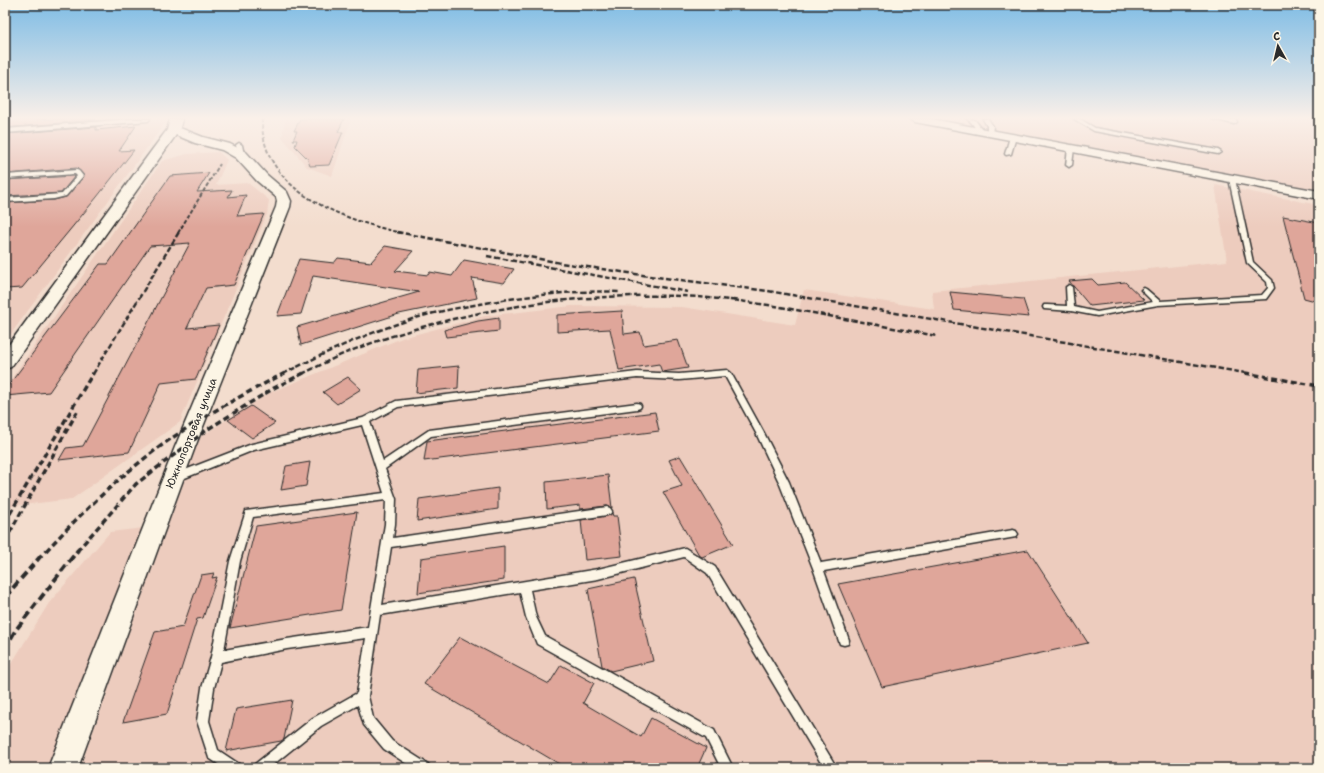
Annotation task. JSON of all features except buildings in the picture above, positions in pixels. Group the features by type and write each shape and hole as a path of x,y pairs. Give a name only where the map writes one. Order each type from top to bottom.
{"street":[{"path":"5,364 155,155"},
{"name":"Южнопортовая улица","path":"62,768 173,480 283,207 284,201 282,195 262,178 244,155"},
{"path":"1108,155 1319,195"}],"lane":[{"path":"1068,165 1070,155"},
{"path":"5,177 77,172 80,176 64,195 5,200"},
{"path":"1047,307 1071,309 1097,314 1158,303 1264,297 1271,288 1270,281 1250,263 1232,179"},
{"path":"1069,287 1071,309"},
{"path":"1144,290 1158,303"},
{"path":"173,480 252,447 365,422 396,404 637,375 679,377 726,373 760,434 784,482 818,568 844,640"},
{"path":"381,466 429,433 637,406"},
{"path":"365,422 390,496 390,524 362,696 368,721 388,745 424,768"},
{"path":"235,768 212,754 204,721 208,688 217,657 235,561 249,514 390,496"},
{"path":"387,543 608,511"},
{"path":"818,568 1013,534"},
{"path":"376,611 524,588 598,574 685,552 711,570 831,768"},
{"path":"524,588 531,617 541,640 710,734 727,768"},
{"path":"217,657 288,644 372,632"},
{"path":"259,768 317,722 362,696"}],"shaded area":[{"path":"5,155 142,155 5,342"},
{"path":"183,155 222,155 227,160 216,185 248,183 269,200 267,214 180,422 72,499 5,507 5,451 11,431 5,431 5,388 162,161"},
{"path":"297,155 339,155 332,176 307,167"},
{"path":"1127,155 1319,155 1319,191"},
{"path":"1215,185 1319,205 1319,768 80,768 200,437 269,393 402,338 485,316 572,306 682,307 795,325 804,290 934,309 932,291 1227,261"},
{"path":"144,528 48,768 5,768 5,674 49,603 110,532"}],"railway":[{"path":"270,155 275,166 290,183 309,198 354,220 398,232"},
{"path":"178,233 220,164"},
{"path":"93,374 179,232"},
{"path":"398,232 561,263 768,291 1251,374"},
{"path":"487,256 688,292"},
{"path":"285,373 317,357 371,334 426,315 509,299 579,292 621,292"},
{"path":"77,551 136,484 208,429 274,388 342,354 388,337 429,325 470,315 554,301 639,296 703,297 739,301"},
{"path":"733,300 775,306 937,336"},
{"path":"5,522 93,373"},
{"path":"46,551 121,477 172,438 213,412 285,373"},
{"path":"1245,373 1319,386"},
{"path":"5,541 77,412"},
{"path":"5,597 46,550"},
{"path":"5,649 15,631 78,550"}]}
